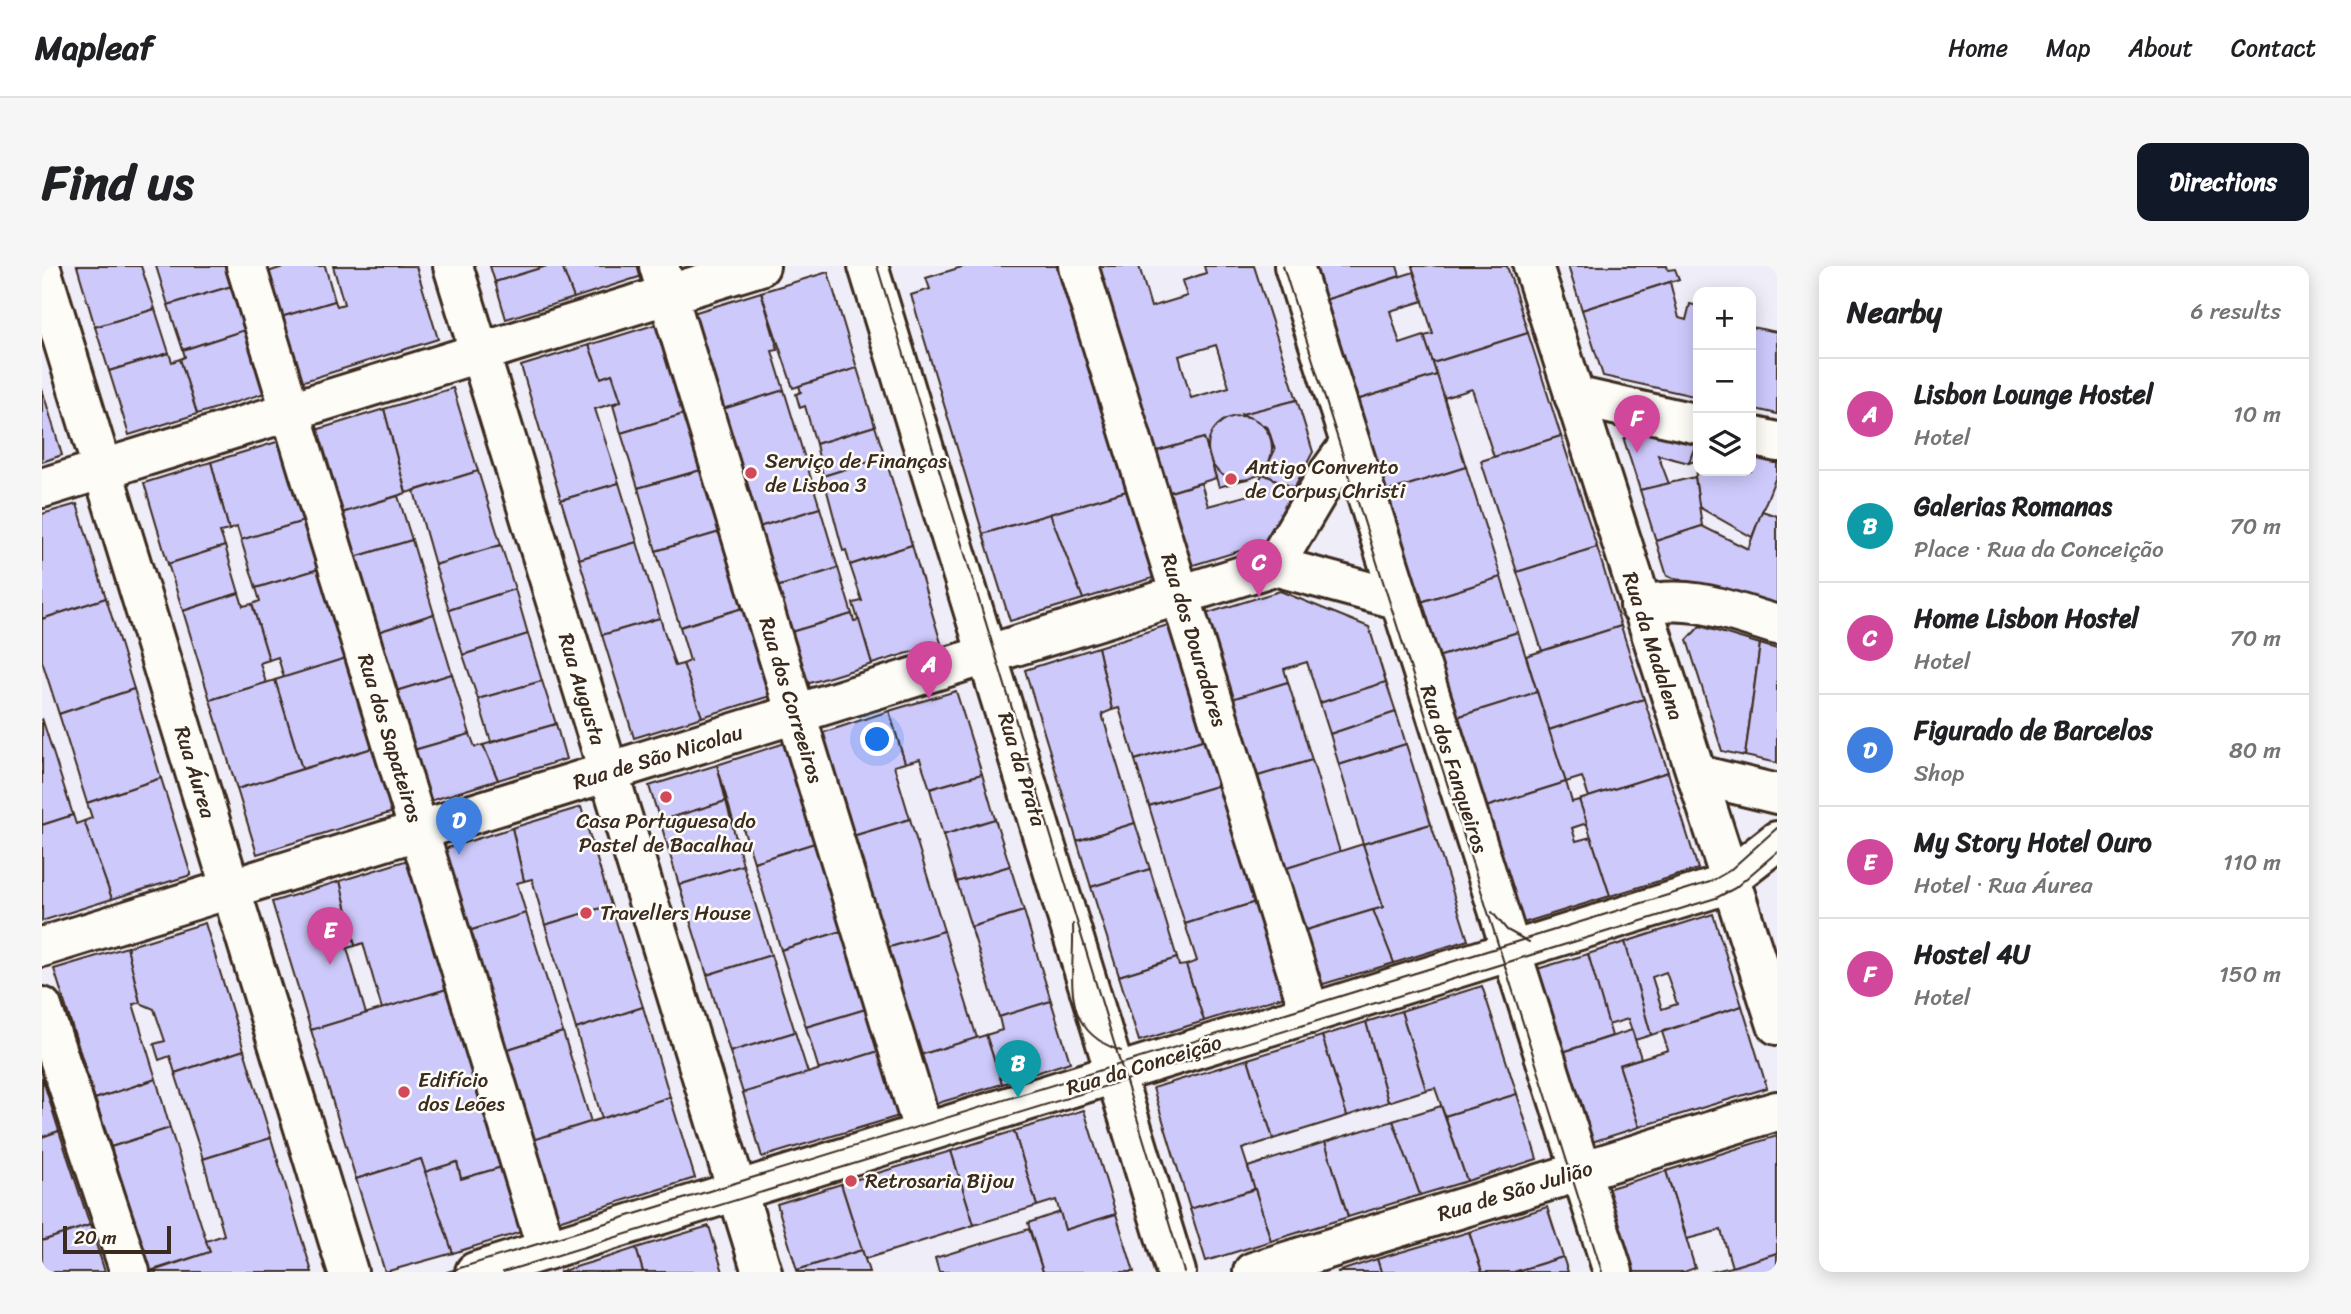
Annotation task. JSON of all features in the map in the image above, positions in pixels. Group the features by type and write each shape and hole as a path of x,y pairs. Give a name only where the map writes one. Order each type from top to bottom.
{"street":[{"name":"Rua dos Sapateiros","path":"246,266 547,1250"},
{"name":"Rua Augusta","path":"453,266 762,1272"},
{"path":"42,488 479,353 663,280 760,266"},
{"name":"Rua da Prata","path":"868,266 1176,1272"},
{"name":"Rua dos Douradores","path":"1078,266 1310,1014"},
{"name":"Rua dos Fanqueiros","path":"1294,266 1613,1272"},
{"name":"Rua da Madalena","path":"1533,266 1640,606 1698,775 1777,1025"},
{"name":"Rua Áurea","path":"42,272 348,1272"},
{"name":"Rua dos Correeiros","path":"663,280 924,1133"},
{"path":"1574,396 1693,423"},
{"path":"1756,437 1777,442"},
{"path":"1350,444 1329,473 1274,566 1400,600"},
{"name":"Rua de São Nicolau","path":"42,947 1274,566"},
{"path":"1640,606 1678,599 1699,602 1777,625"},
{"path":"1698,775 1777,794"},
{"name":"Rua da Conceição","path":"475,1272 1697,894 1731,879 1777,841"},
{"path":"42,1007 130,1272"},
{"name":"Rua de São Julião","path":"1253,1272 1777,1111"}],"building":[{"path":"77,266 141,266 155,309 95,327"},
{"path":"156,266 226,266 232,286 168,305"},
{"path":"286,266 325,266 335,301 281,317 268,272"},
{"path":"333,266 416,266 438,339 301,382 281,317 335,301 337,306 344,304"},
{"path":"490,266 547,266 495,282"},
{"path":"547,266 562,266 574,298 506,319 495,282"},
{"path":"562,266 639,266 642,276 574,298"},
{"path":"965,266 1061,266 1130,490 983,534 911,295 930,289 926,278"},
{"path":"1096,266 1139,266 1151,307 1187,296 1182,281 1206,273 1204,266 1254,266 1297,400 1242,414 1268,428 1275,450 1263,474 1219,487 1204,438 1154,452","holes":["1216,345 1229,387 1191,398 1179,356"]},
{"path":"1314,266 1397,266 1400,276 1325,300"},
{"path":"1412,266 1507,266 1528,333 1433,363 1424,336 1433,334"},
{"path":"1568,266 1667,266 1668,270 1675,269 1679,279 1582,310"},
{"path":"828,272 857,368 793,388 761,292"},
{"path":"1414,272 1423,301 1390,311 1400,344 1424,336 1437,375 1357,400 1325,300"},
{"path":"1670,282 1679,318 1686,320 1690,304 1693,305 1693,396 1603,376 1582,310"},
{"path":"232,286 245,330 183,350 168,305"},
{"path":"761,292 778,350 772,351 784,390 723,409 693,313"},
{"path":"155,309 169,353 109,371 95,327"},
{"path":"657,324 684,414 621,433 613,405 621,401 612,374 601,378 589,345"},
{"path":"1756,328 1777,332 1777,414 1756,409"},
{"path":"245,330 265,393 197,414 180,359 185,357 183,350"},
{"path":"1528,333 1561,436 1494,457 1472,389 1444,398 1433,363"},
{"path":"589,345 601,378 612,374 621,401 595,409 619,483 561,500 521,366"},
{"path":"169,353 172,362 180,359 197,414 129,435 109,371"},
{"path":"857,368 875,426 816,444 805,406 800,408 796,394 801,392 799,386"},
{"path":"1437,375 1466,467 1386,492 1357,400"},
{"path":"453,388 478,471 406,493 384,409"},
{"path":"42,389 62,455 42,462"},
{"path":"784,390 820,508 759,527 723,409"},
{"path":"1297,400 1313,452 1294,488 1263,474 1275,450 1268,428 1242,414"},
{"path":"384,409 406,493 342,513 316,430"},
{"path":"684,414 701,470 638,488 621,433"},
{"path":"1234,416 1246,416 1263,425 1270,436 1270,460 1263,471 1246,480 1234,480 1222,475 1213,466 1208,454 1208,442 1213,430 1222,421"},
{"path":"875,426 885,457 823,476 816,444"},
{"path":"1633,426 1693,439 1693,452 1689,463 1658,455 1669,484 1640,490 1624,440"},
{"path":"1561,436 1597,547 1517,572 1481,461"},
{"path":"1204,438 1216,478 1167,493 1154,452"},
{"path":"280,441 304,521 241,540 237,527 229,530 211,462"},
{"path":"1756,453 1777,458 1777,474 1752,537 1699,507 1695,477 1756,476"},
{"path":"885,457 912,545 850,565 846,550 843,551 823,476"},
{"path":"211,462 229,530 220,532 225,546 168,564 144,483"},
{"path":"1466,467 1501,577 1421,602 1386,492"},
{"path":"701,470 720,532 656,551 638,488"},
{"path":"478,471 501,545 435,565 414,491"},
{"path":"1263,474 1294,488 1266,543 1190,566 1167,493 1201,483 1208,506 1249,495"},
{"path":"1695,477 1702,526 1656,541 1640,490"},
{"path":"619,483 637,542 579,559 561,500"},
{"path":"1130,490 1156,577 1083,599 1050,514"},
{"path":"398,496 412,540 355,557 342,513"},
{"path":"77,504 106,598 42,619 42,514"},
{"path":"820,508 838,568 777,587 759,527"},
{"path":"1762,511 1777,516 1777,609 1667,576 1656,541 1702,526 1748,549"},
{"path":"1050,514 1083,599 1010,621 983,534"},
{"path":"304,521 319,569 256,588 241,540"},
{"path":"720,532 743,608 680,627 656,551"},
{"path":"412,540 434,614 378,632 355,557"},
{"path":"637,542 660,618 602,635 579,559"},
{"path":"501,545 515,589 449,610 435,565"},
{"path":"912,545 941,643 872,664 853,603 862,601 850,565"},
{"path":"225,546 239,593 183,611 168,564"},
{"path":"1597,547 1621,626 1542,651 1517,572"},
{"path":"838,568 852,614 791,632 777,587"},
{"path":"319,569 346,658 284,678 278,657 269,660 252,604 260,601 256,588"},
{"path":"1501,577 1518,632 1438,657 1421,602"},
{"path":"515,589 528,634 463,655 449,610"},
{"path":"1280,591 1369,627 1386,682 1320,703 1307,662 1284,669 1288,682 1232,699 1205,614"},
{"path":"239,593 243,606 252,604 269,660 260,663 266,683 210,700 183,611"},
{"path":"106,598 134,689 59,714 42,661 42,619"},
{"path":"743,608 770,696 702,717 683,664 690,661 680,627"},
{"path":"434,614 452,674 396,691 378,632"},
{"path":"852,614 854,621 859,620 872,664 807,684 791,632"},
{"path":"660,618 675,666 683,664 702,717 634,738 602,635"},
{"path":"1171,624 1206,739 1135,760 1119,708 1112,710 1098,647"},
{"path":"1621,626 1644,699 1549,730 1526,656"},
{"path":"1700,626 1760,644 1745,756 1722,751 1687,640"},
{"path":"1518,632 1537,692 1457,717 1438,657"},
{"path":"528,634 542,681 478,699 463,655"},
{"path":"1760,644 1777,649 1777,763 1745,756"},
{"path":"1098,647 1112,710 1102,714 1135,823 1077,841 1025,670"},
{"path":"346,658 373,748 302,769 275,680"},
{"path":"452,674 470,734 414,750 396,691"},
{"path":"275,680 302,769 237,789 210,700"},
{"path":"542,681 556,724 491,742 478,699"},
{"path":"1288,682 1312,760 1255,777 1232,699"},
{"path":"1386,682 1396,712 1330,734 1320,703"},
{"path":"134,689 161,778 87,803 59,714"},
{"path":"956,691 982,774 930,789 920,759 905,763 889,711"},
{"path":"1537,692 1566,782 1486,807 1457,717"},
{"path":"1644,699 1668,772 1589,797 1582,777 1566,782 1549,730"},
{"path":"889,711 905,763 894,766 910,819 853,836 822,733"},
{"path":"1396,712 1406,744 1339,765 1330,734"},
{"path":"42,718 73,815 42,825"},
{"path":"556,724 566,759 498,780 483,745"},
{"path":"470,734 475,747 483,745 498,780 430,801 414,750"},
{"path":"1206,739 1220,785 1149,806 1135,760"},
{"path":"785,743 815,843 754,862 741,822 734,824 717,765"},
{"path":"1406,744 1431,824 1363,844 1339,765"},
{"path":"373,748 393,812 257,854 237,789"},
{"path":"1312,760 1340,852 1284,869 1255,777"},
{"path":"717,765 726,801 660,821 649,786"},
{"path":"1668,772 1698,869 1610,896 1579,800"},
{"path":"982,774 995,819 943,835 930,789"},
{"path":"161,778 191,875 112,899 84,821 92,818 87,803"},
{"path":"1566,782 1572,802 1579,800 1587,823 1572,828 1576,841 1591,837 1610,896 1523,923 1486,807"},
{"path":"1220,785 1256,902 1185,924 1149,806"},
{"path":"726,801 743,865 679,885 660,821"},
{"path":"581,807 611,905 545,925 532,879 524,881 512,828"},
{"path":"73,815 76,824 84,821 112,899 42,921 42,825"},
{"path":"910,819 944,931 887,948 853,836"},
{"path":"995,819 1010,866 957,882 943,835"},
{"path":"1135,823 1150,869 1091,887 1077,841"},
{"path":"1431,824 1468,940 1394,963 1373,910 1383,907 1363,844"},
{"path":"512,828 524,881 517,883 526,913 469,931 444,849"},
{"path":"815,843 842,931 781,950 754,862"},
{"path":"1363,844 1383,907 1303,931 1284,869"},
{"path":"408,860 447,989 382,1009 363,943 355,946 340,881"},
{"path":"743,865 771,955 707,975 679,885"},
{"path":"1010,866 1024,911 971,927 957,882"},
{"path":"1150,869 1177,958 1119,976 1091,887"},
{"path":"340,881 355,946 347,948 366,1014 311,1030 272,902"},
{"path":"1256,902 1285,996 1204,1021 1186,965 1197,961 1185,924"},
{"path":"611,905 643,1007 576,1029 545,925"},
{"path":"1373,910 1394,963 1320,985 1303,931"},
{"path":"1024,911 1051,1001 999,1017 971,927"},
{"path":"526,913 563,1032 505,1050 469,931"},
{"path":"1713,914 1742,1006 1651,1035 1625,942","holes":["1666,972 1677,1004 1662,1009 1652,977"]},
{"path":"205,923 244,1050 175,1073 170,1056 159,1060 154,1044 165,1041 154,1009 140,1003 127,947"},
{"path":"842,931 866,1009 806,1027 781,950"},
{"path":"944,931 977,1038 920,1055 887,948"},
{"path":"1625,942 1651,1035 1635,1040 1628,1019 1608,1025 1588,954"},
{"path":"127,947 140,1003 133,1004 156,1079 95,1099 54,969"},
{"path":"1588,954 1612,1036 1563,1052 1537,969"},
{"path":"771,955 795,1032 730,1052 707,975"},
{"path":"1177,958 1179,966 1186,965 1204,1021 1139,1041 1119,976"},
{"path":"1482,986 1517,1094 1445,1116 1435,1088 1426,1090 1401,1011"},
{"name":"Edifício dos Leões","path":"447,989 502,1167 461,1179 457,1162 425,1172 421,1159 356,1179 311,1030"},
{"path":"1051,1001 1070,1062 1002,1084 986,1035 1002,1030 999,1017"},
{"path":"1742,1006 1767,1088 1639,1127 1619,1065 1668,1050 1662,1032"},
{"path":"643,1007 670,1097 602,1119 576,1029"},
{"path":"866,1009 879,1051 819,1070 806,1027"},
{"path":"1401,1011 1426,1090 1388,1102 1366,1022"},
{"path":"1366,1022 1388,1102 1347,1116 1322,1036"},
{"path":"1632,1030 1641,1058 1619,1065 1639,1127 1592,1142 1563,1052"},
{"path":"563,1032 591,1122 533,1140 505,1050"},
{"path":"795,1032 808,1073 743,1093 730,1052"},
{"path":"986,1035 1002,1084 935,1104 920,1055"},
{"path":"1322,1036 1347,1116 1273,1139 1248,1059"},
{"path":"244,1050 271,1138 203,1159 175,1073"},
{"path":"879,1051 899,1116 762,1157 743,1093"},
{"path":"1248,1059 1273,1139 1242,1149 1255,1189 1190,1209 1153,1088"},
{"path":"42,1077 59,1131 42,1137"},
{"path":"156,1079 170,1128 111,1147 95,1099"},
{"path":"1517,1094 1537,1159 1467,1181 1445,1116"},
{"path":"670,1097 695,1178 558,1221 533,1140"},
{"path":"1441,1106 1467,1181 1420,1195 1393,1121"},
{"path":"1084,1110 1116,1214 1065,1230 1056,1200 1037,1206 1014,1131"},
{"path":"1393,1121 1420,1195 1348,1217 1325,1142"},
{"path":"170,1128 210,1252 150,1271 111,1147"},
{"path":"59,1131 90,1225 42,1241 42,1137"},
{"path":"1014,1131 1037,1206 974,1225 951,1151"},
{"path":"1777,1136 1777,1253 1732,1267 1721,1230 1687,1239 1666,1171"},
{"path":"271,1138 312,1272 150,1272 210,1252 206,1241 224,1235 203,1159"},
{"path":"1325,1142 1348,1217 1271,1241 1248,1167"},
{"path":"951,1151 974,1225 865,1259 841,1184"},
{"path":"421,1159 453,1253 385,1272 356,1179"},
{"path":"457,1162 461,1179 502,1167 521,1232 453,1253 425,1172"},
{"path":"1666,1171 1695,1268 1684,1272 1633,1272 1607,1189"},
{"path":"841,1184 862,1250 797,1270 777,1204"},
{"path":"1255,1189 1271,1241 1206,1261 1190,1209"},
{"path":"1547,1207 1563,1257 1514,1272 1482,1272 1469,1232"},
{"path":"1060,1212 1065,1230 1116,1214 1134,1272 1043,1272 1028,1223"},
{"path":"90,1225 105,1272 42,1272 42,1241"},
{"path":"709,1226 723,1272 643,1272 636,1248"},
{"path":"1029,1229 1043,1272 939,1272 935,1258"},
{"path":"1469,1232 1482,1272 1381,1272 1377,1259"},
{"path":"636,1248 643,1272 559,1272 612,1256"},
{"path":"862,1250 869,1272 797,1270"},
{"path":"1777,1253 1777,1272 1710,1272 1732,1267"},
{"path":"1563,1257 1568,1272 1514,1272"},
{"path":"1377,1259 1381,1272 1337,1272"}],"tram line":[{"path":"877,266 1184,1272"},
{"path":"1283,266 1602,1272"},
{"path":"447,1272 1710,882 1729,871 1777,828"},
{"path":"503,1272 1716,898 1735,888 1777,852"},
{"path":"1492,912 1507,930 1529,942"},
{"path":"1073,924 1072,982 1078,1015 1087,1029 1101,1041 1121,1051"}],"place":[{"name":"Hostel 4U","path":"1637,453"},
{"name":"Serviço de Finanças de Lisboa 3","path":"751,473"},
{"name":"Antigo Convento de Corpus Christi","path":"1231,479"},
{"name":"Home Lisbon Hostel","path":"1259,597"},
{"name":"Lisbon Lounge Hostel","path":"929,699"},
{"name":"Casa Portuguesa do Pastel de Bacalhau","path":"666,797"},
{"name":"Figurado de Barcelos","path":"459,855"},
{"name":"Travellers House","path":"586,913"},
{"name":"My Story Hotel Ouro","path":"330,965"},
{"name":"Edifício dos Leões","path":"404,1092"},
{"name":"Galerias Romanas","path":"1018,1098"},
{"name":"Retrosaria Bijou","path":"851,1181"}]}
